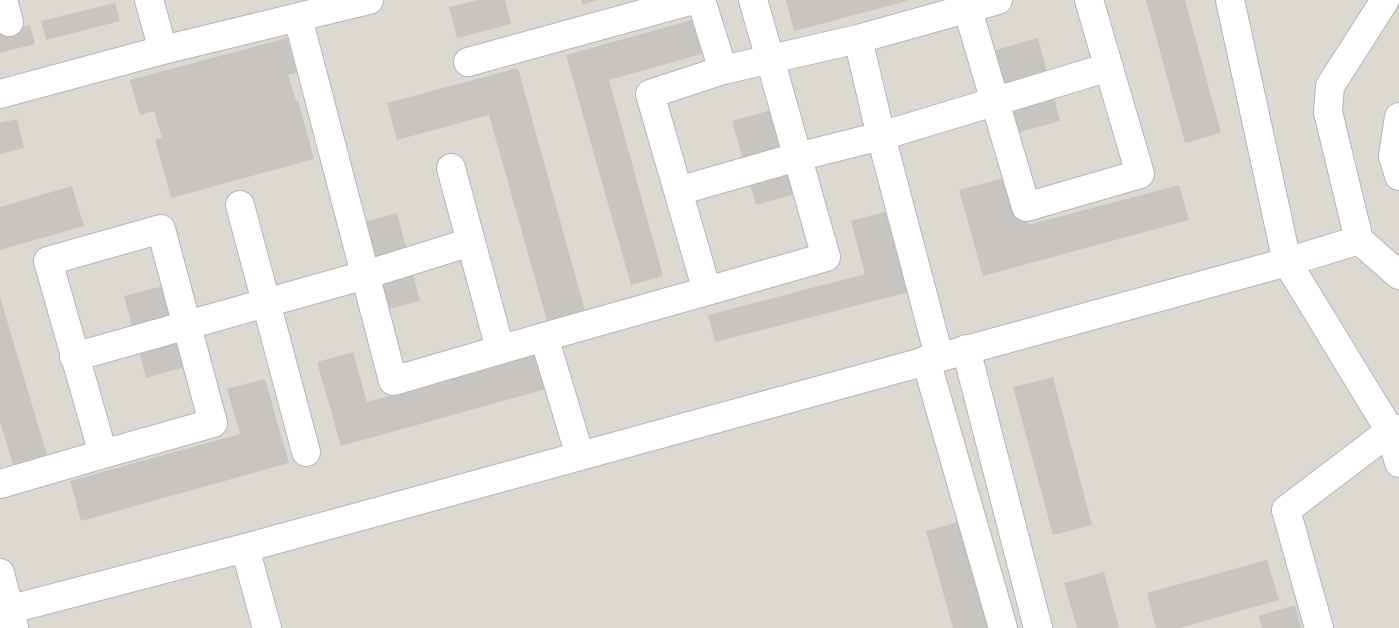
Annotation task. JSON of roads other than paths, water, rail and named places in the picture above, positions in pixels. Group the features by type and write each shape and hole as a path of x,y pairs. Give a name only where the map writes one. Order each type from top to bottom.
{"lane":[{"path":"149,0 163,50"},
{"path":"0,94 163,50 367,0"},
{"path":"468,62 652,5 693,0"},
{"path":"702,0 723,70"},
{"path":"298,18 393,381 826,257 754,0"},
{"path":"708,291 650,94 723,70 771,61 858,39 966,4 998,0"},
{"path":"966,4 1026,207 1140,174 1089,0"},
{"path":"1230,0 1287,262 1396,433 1399,463"},
{"path":"1385,0 1330,86 1328,112 1359,240 1399,275"},
{"path":"858,39 933,358 1002,628"},
{"path":"678,191 797,156 881,136 994,100 1109,67"},
{"path":"1399,117 1393,156 1399,176"},
{"path":"451,168 500,349"},
{"path":"240,205 306,452"},
{"path":"0,484 214,422 161,229 48,261 103,454"},
{"path":"0,573 8,616 245,548 966,348 1287,262 1359,240"},
{"path":"74,357 365,275 471,242"},
{"path":"544,337 580,456"},
{"path":"966,348 1038,628"},
{"path":"1319,628 1286,510 1396,433"},
{"path":"245,548 267,628"}]}
